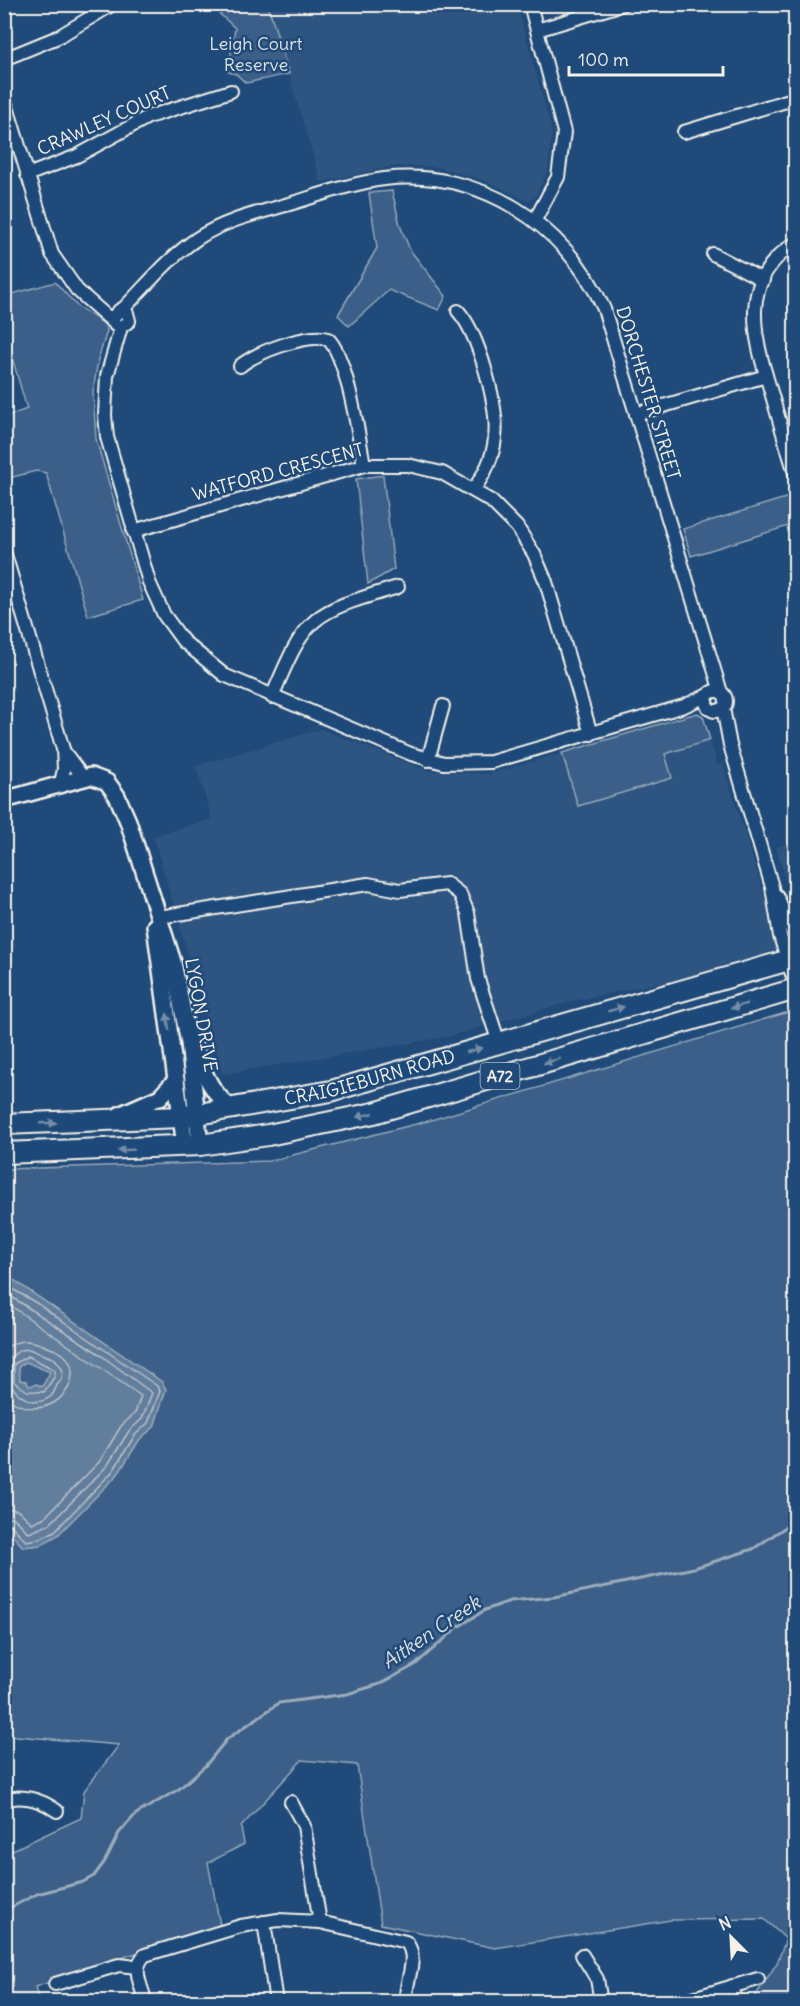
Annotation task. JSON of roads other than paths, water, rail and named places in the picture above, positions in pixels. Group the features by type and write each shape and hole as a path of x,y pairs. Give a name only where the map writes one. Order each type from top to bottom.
{"main road":[{"name":"CRAIGIEBURN ROAD","path":"4,1124 189,1116 234,1110 331,1091 791,960"},
{"name":"CRAIGIEBURN ROAD","path":"4,1153 192,1145 268,1135 374,1113 795,988"}],"street":[{"path":"4,59 49,41 113,4"},
{"path":"530,4 563,123 564,144 554,187 535,220"},
{"path":"537,30 623,4"},
{"name":"CRAWLEY COURT","path":"27,175 77,156 148,117 231,91"},
{"path":"4,97 52,254 77,290 95,305 119,318"},
{"path":"684,132 795,98"},
{"name":"DORCHESTER STREET","path":"714,700 684,706 491,762 458,764 428,760 272,697 224,675 183,641 156,599 133,531 107,437 105,397 119,318 169,260 218,227 373,181 409,178 462,185 502,200 535,220 570,253 597,293 610,324 711,667 714,700 730,744 772,887 795,940"},
{"path":"795,243 781,254 763,280 756,302 754,322 766,376 795,476"},
{"path":"713,255 763,280"},
{"path":"458,311 472,333 491,396 496,425 492,454 474,489"},
{"path":"240,366 264,352 313,338 328,339 336,349 348,390 364,465"},
{"path":"636,414 766,376"},
{"name":"WATFORD CRESCENT","path":"133,531 364,465 392,463 442,473 474,489 504,513 534,554 546,582 591,734"},
{"path":"4,551 63,749 64,769 61,783"},
{"path":"272,697 299,637 315,619 346,603 398,587"},
{"path":"428,760 443,706"},
{"path":"5,799 82,776 63,749"},
{"name":"LYGON DRIVE","path":"82,776 99,778 107,782 117,796 128,821 150,896 174,962 189,1043 189,1116 192,1145"},
{"path":"159,917 368,884 400,890 440,884 452,886 460,894 468,913 478,979 499,1043"},
{"name":"DORCHESTER STREET","path":"772,887 780,936 791,960 795,988"},
{"name":"LYGON DRIVE","path":"150,896 176,1080 189,1116"},
{"path":"174,962 198,1060 211,1084 226,1104 234,1110"},
{"path":"91,1122 142,1107 168,1092 176,1080"},
{"path":"4,1800 13,1798 42,1801 57,1811"},
{"path":"291,1802 304,1826 320,1922"},
{"path":"264,1922 276,2001"},
{"path":"146,2001 137,1967 141,1959 151,1953 264,1922 320,1922 406,1942 413,1957 407,1983 406,2001"},
{"path":"582,1955 592,1970 603,1998"},
{"path":"55,1984 119,1965 137,1967"},
{"path":"679,2001 758,1979"},
{"path":"732,1986 736,2001"}],"water":[{"path":"5,1277 15,1281 162,1382 166,1389 154,1427 140,1439 118,1474 58,1535 41,1545 23,1547 5,1527","holes":["26,1362 50,1372 42,1387 37,1384 29,1386 26,1381 20,1380 19,1366"]}],"waterway":[{"name":"Aitken Creek","path":"4,1911 37,1894 83,1882 94,1876 105,1861 119,1833 136,1814 179,1789 206,1765 227,1739 279,1703 347,1694 380,1684 415,1665 458,1627 485,1610 510,1601 554,1597 694,1568 753,1549 796,1520"}],"park label":[{"name":"Leigh Court Reserve","path":"256,54"}]}
